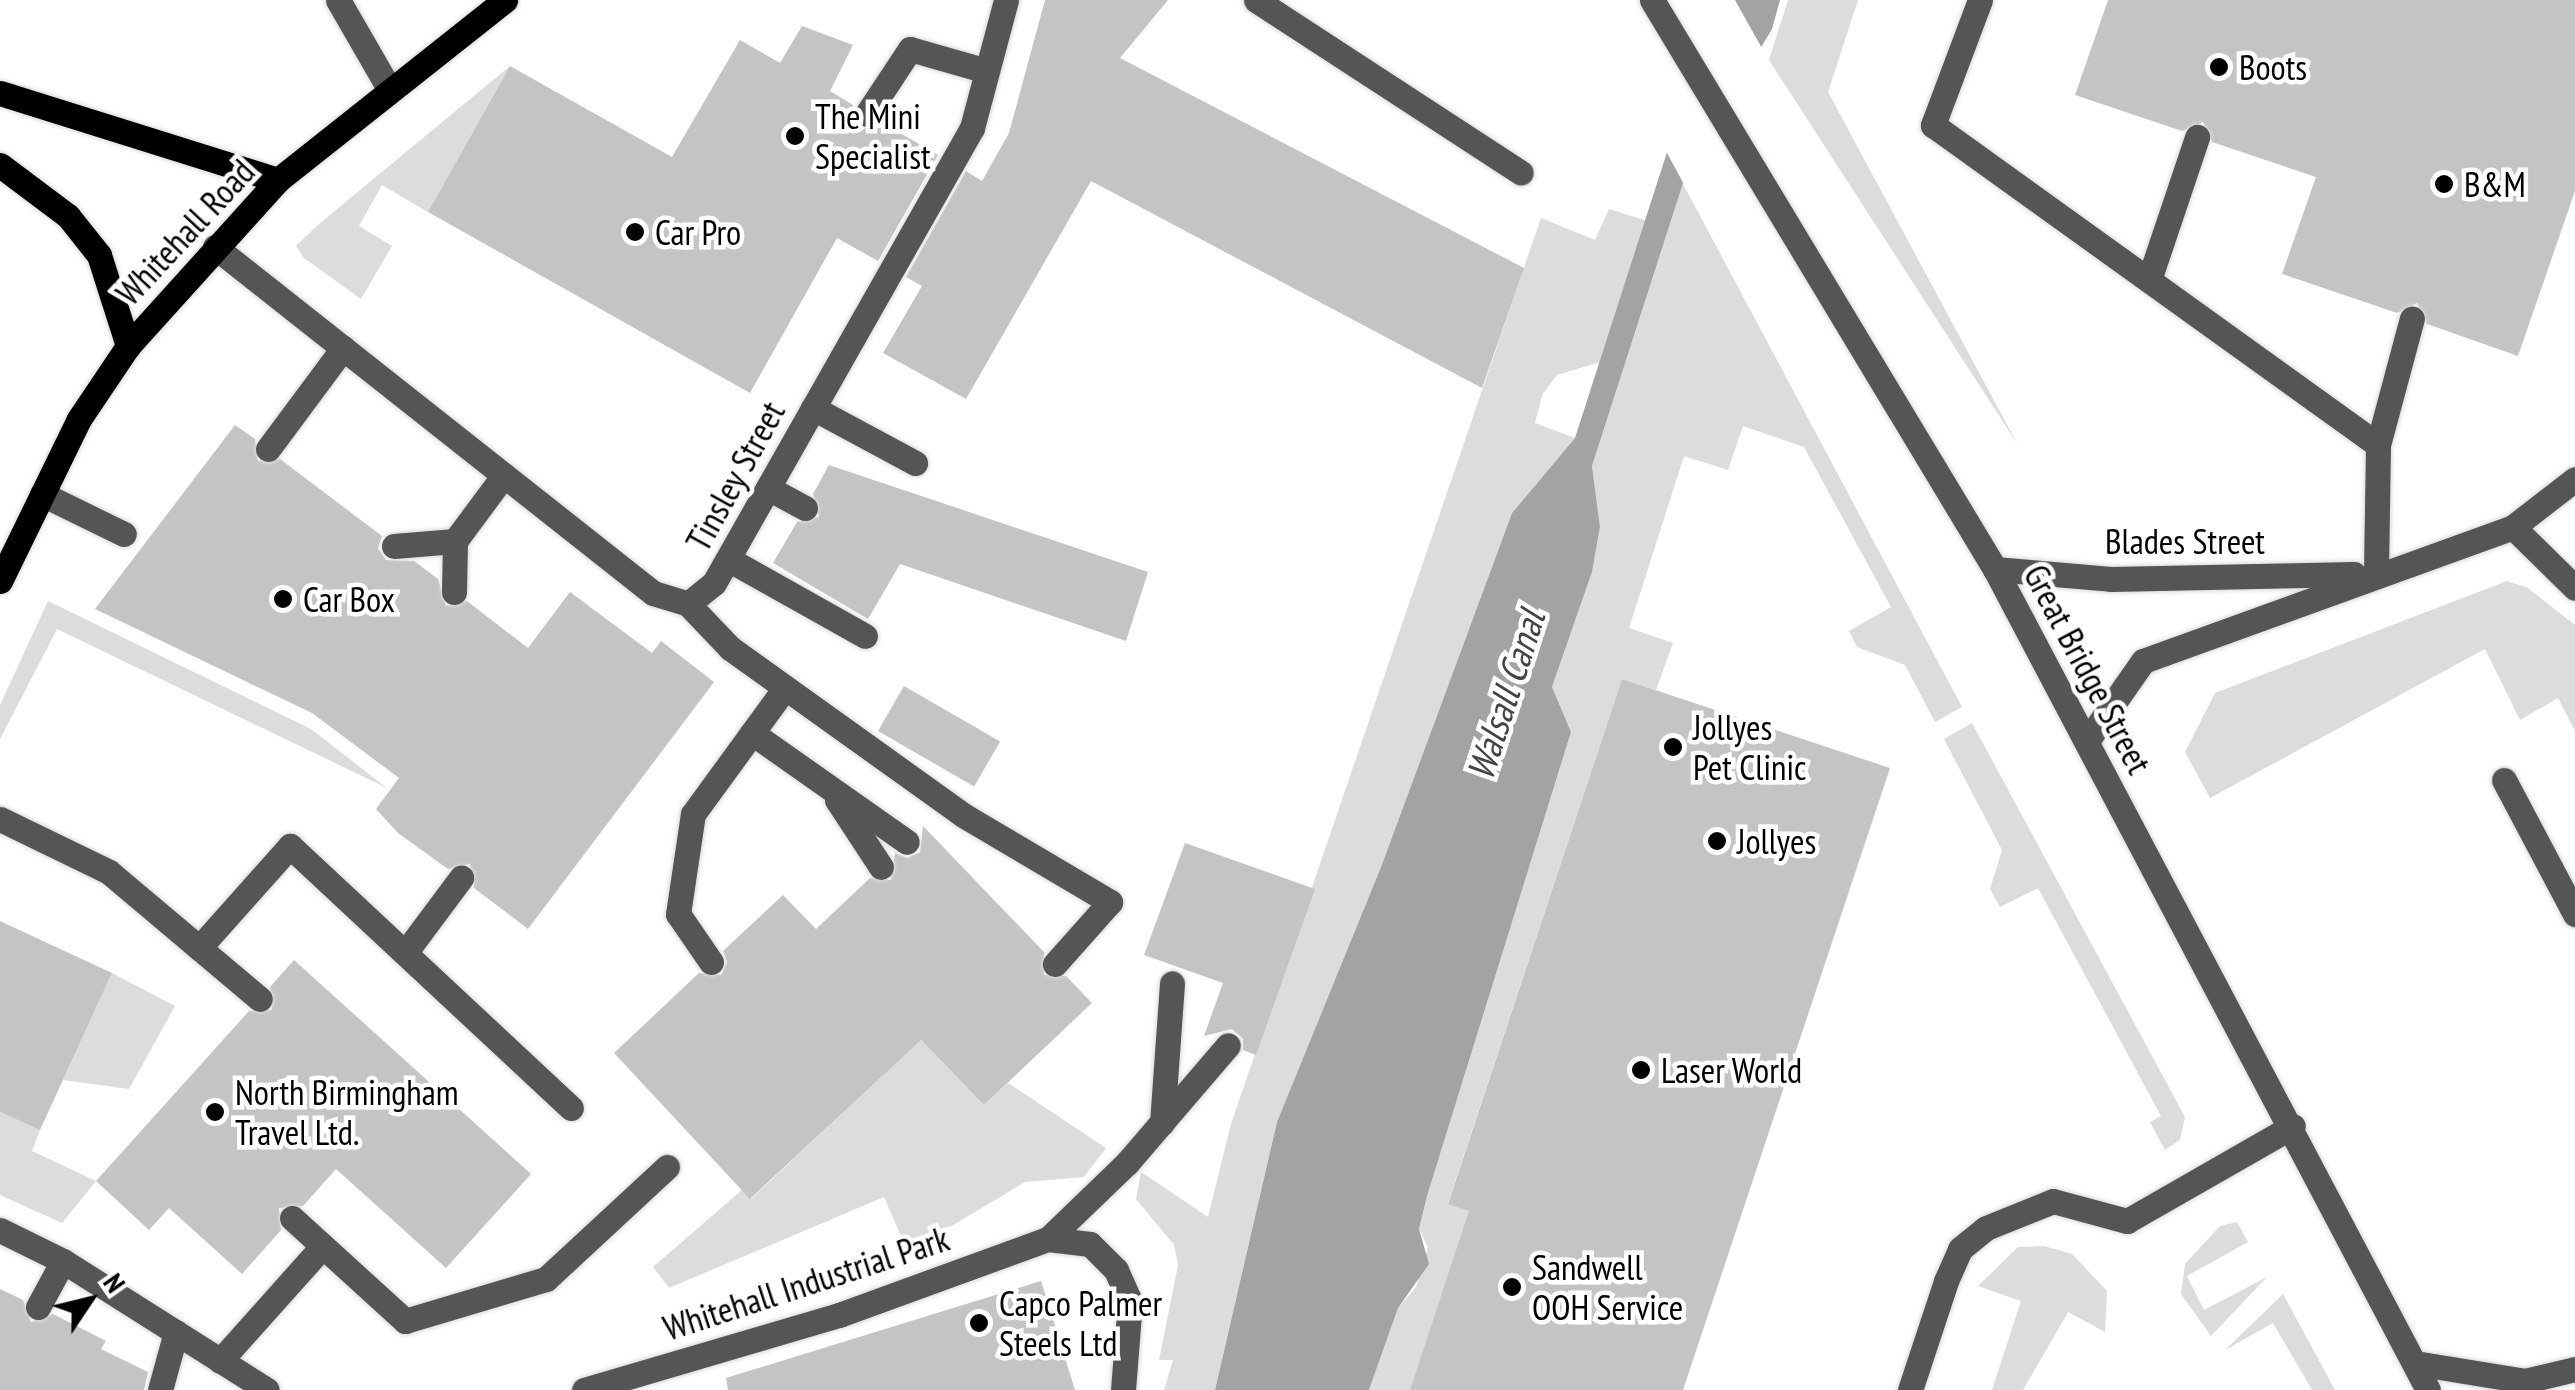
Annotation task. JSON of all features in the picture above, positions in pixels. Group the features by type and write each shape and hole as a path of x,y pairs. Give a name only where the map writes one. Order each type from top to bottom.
{"main road":[{"name":"Whitehall Road","path":"0,581 79,418 128,346 278,180 505,0"},
{"path":"0,93 278,180"},
{"path":"0,165 68,216 99,255 128,346"}],"street":[{"name":"Tinsley Street","path":"215,247 653,593 688,604 714,583 728,560 972,128 1006,0"},
{"path":"1256,0 1521,173"},
{"name":"Great Bridge Street","path":"1652,0 1995,569 2294,1126 2428,1390"},
{"path":"1980,0 1934,125 2378,446"},
{"path":"345,3 390,90"},
{"path":"867,114 910,49 987,72"},
{"path":"2149,280 2197,136"},
{"path":"2376,574 2378,446 2412,318"},
{"path":"268,449 344,348"},
{"path":"812,408 915,463"},
{"path":"454,592 455,541 504,475"},
{"name":"Blades Street","path":"2087,741 2142,661 2513,528 2575,479"},
{"path":"768,488 805,508"},
{"path":"42,494 124,534"},
{"path":"2513,528 2575,588"},
{"path":"394,546 455,541"},
{"path":"728,560 864,636"},
{"name":"Blades Street","path":"1995,569 2112,579 2376,574"},
{"path":"688,604 730,648 962,815 1110,902 1056,964"},
{"path":"711,962 678,914 693,814 785,688"},
{"path":"752,732 907,842"},
{"path":"2504,780 2575,914"},
{"path":"826,784 882,867"},
{"path":"0,820 109,872 260,999"},
{"path":"200,948 290,846 571,1108"},
{"path":"405,953 461,878"},
{"path":"1162,1123 1172,983"},
{"name":"Whitehall Industrial Park","path":"584,1390 839,1315 1048,1238 1127,1163 1228,1045"},
{"path":"1910,1390 1946,1280 1960,1250 1986,1228 2053,1200 2127,1221 2294,1126"},
{"path":"292,1218 405,1320 546,1279 667,1167"},
{"path":"0,1230 63,1261 267,1390"},
{"path":"1048,1238 1090,1244 1116,1270 1130,1302 1129,1362 1123,1390"},
{"path":"220,1361 323,1246"},
{"path":"38,1307 63,1261"},
{"path":"160,1390 176,1332"},
{"path":"2415,1363 2525,1380 2575,1370"}],"shaded area":[{"path":"1788,0 1858,0 1828,92 2018,445 1769,60"},
{"path":"510,66 428,212 382,185 359,226 392,246 361,299 304,258 296,246 319,224"},
{"path":"1683,184 1962,707 1935,722 1905,665 1857,647 1849,631 1891,607 1804,447 1743,426 1728,470 1684,456 1629,628 1673,643 1656,690 1622,679 1448,1203 1470,1211 1410,1390 1369,1390 1398,1308 1416,1287 1428,1247 1419,1229 1427,1196 1571,732 1552,687 1592,572 1600,527 1592,466"},
{"path":"1609,209 1648,221 1600,362 1557,375 1542,395 1535,423 1575,438 1512,513 1381,867 1277,1122 1215,1390 1164,1390 1173,1360 1159,1360 1178,1265 1174,1245 1136,1199 1141,1172 1208,1217 1231,1124 1541,218 1595,240"},
{"path":"2507,581 2528,588 2575,625 2575,731 2558,698 2520,720 2485,649 2210,798 2185,752 2215,693"},
{"path":"48,601 311,729 387,788 57,629 0,739 0,705"},
{"path":"1972,723 2185,1117 2180,1140 2165,1150 2150,1122 2161,1116 2038,888 2000,907 1990,889 2002,850 1944,739"},
{"path":"112,973 175,1006 129,1089 63,1080"},
{"path":"914,1033 984,1105 1008,1083 1106,1148 1084,1177 1025,1182 908,1252 884,1197 669,1288 653,1267 742,1190 751,1199 901,1058"},
{"path":"0,1112 40,1130 32,1151 96,1181 62,1223 0,1195"},
{"path":"2237,1222 2248,1242 2187,1276 2204,1310 2267,1277 2211,1336 2181,1294 2185,1264 2220,1226"},
{"path":"2044,1246 2072,1254 2107,1291 2105,1332 2068,1312 2023,1390 1992,1390 2021,1301 1978,1286 2018,1247"},
{"path":"2283,1294 2335,1390 2312,1390 2273,1323 2225,1350"}],"water":[{"name":"Walsall Canal","path":"1716,0 1780,0 1772,29 1687,171 1592,466 1600,527 1592,572 1552,687 1571,732 1427,1196 1419,1229 1429,1264 1398,1308 1369,1390 1215,1390 1277,1122 1381,867 1512,513 1575,438"}],"pier":[{"path":"1711,0 1735,0 1764,52 1687,190 1666,151"}],"building":[{"path":"1045,0 1168,0 1120,58 1524,268 1482,388 1091,181 966,399 883,353 922,286 906,277 966,171 982,181 1009,133"},
{"name":"B&M","path":"2108,0 2575,0 2575,191 2518,356 2427,324 2417,303 2397,313 2282,274 2316,177 2212,142 2203,122 2182,131 2075,95"},
{"path":"802,26 853,45 830,91 853,105 857,127 873,129 881,122 938,155 878,261 837,238 750,393 428,212 510,66 672,157 740,40 780,63"},
{"path":"235,425 255,439 258,461 280,459 382,536 378,548 386,560 414,561 438,579 446,606 467,601 528,648 570,592 652,653 661,641 714,682 528,929 474,888 470,864 448,869 398,833 376,809 399,778 312,713 95,609"},
{"path":"829,465 1148,572 1126,641 900,564 868,619 773,563 797,522 819,517 813,494"},
{"path":"1622,679 1890,768 1683,1390 1410,1390 1469,1211 1448,1204"},
{"path":"904,686 1000,742 974,787 878,731"},
{"path":"923,826 1044,952 1044,975 1066,976 1092,1003 984,1105 921,1040 750,1199 614,1053 699,973 721,975 727,962 723,951 783,895 816,929 870,878 891,880 895,853 907,858 920,852"},
{"path":"1185,843 1315,889 1256,1055 1243,1050 1243,1039 1232,1029 1204,1036 1223,983 1144,955"},
{"path":"0,921 112,973 40,1130 0,1112"},
{"path":"294,960 531,1174 446,1268 336,1169 303,1206 279,1208 281,1230 242,1274 169,1208 149,1230 96,1181 249,1011 272,1010 270,987"},
{"name":"Capco Palmer Steels Ltd","path":"1041,1281 1075,1390 728,1390 726,1378"},
{"path":"0,1289 23,1300 31,1322 53,1314 106,1341 101,1349 148,1372 144,1390 0,1390"}],"place":[{"name":"Boots","path":"2219,67"},
{"name":"The Mini Specialist","path":"795,136"},
{"name":"B&M","path":"2444,184"},
{"name":"Car Pro","path":"635,232"},
{"name":"Car Box","path":"283,599"},
{"name":"Jollyes Pet Clinic","path":"1673,747"},
{"name":"Jollyes","path":"1717,841"},
{"name":"Laser World","path":"1641,1070"},
{"name":"North Birmingham Travel Ltd.","path":"215,1112"},
{"name":"Sandwell OOH Service","path":"1512,1287"},
{"name":"Capco Palmer Steels Ltd","path":"979,1323"}]}
